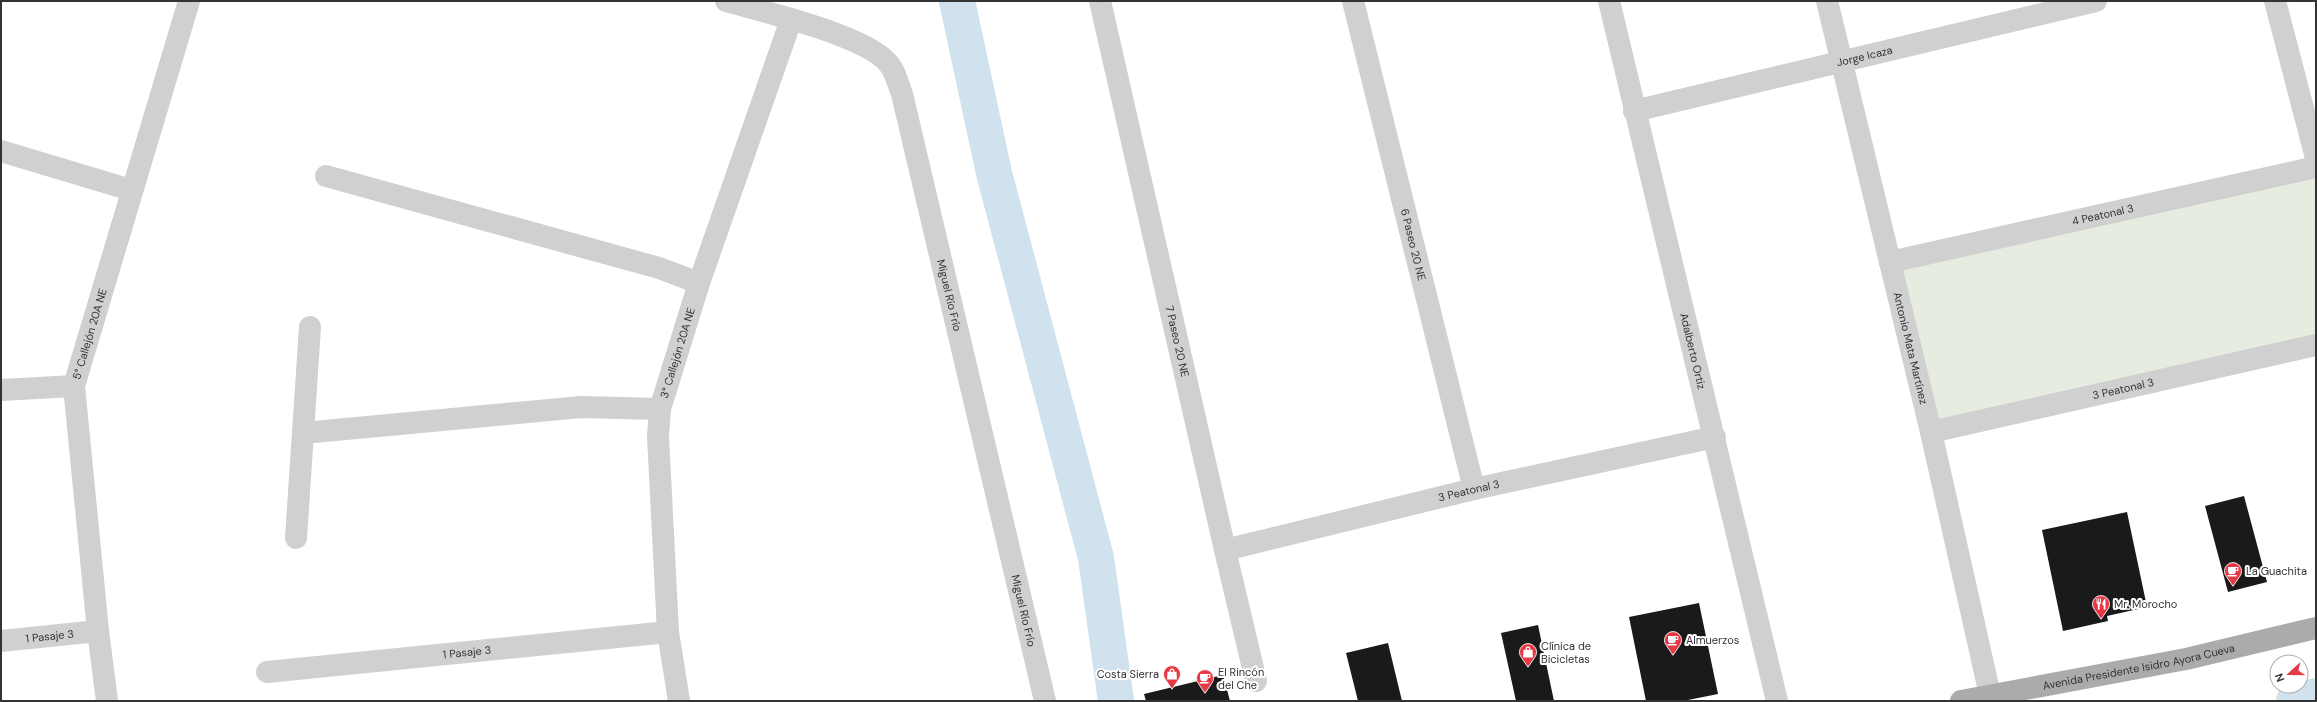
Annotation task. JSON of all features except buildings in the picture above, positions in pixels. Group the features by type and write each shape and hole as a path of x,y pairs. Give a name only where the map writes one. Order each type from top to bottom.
{"main road":[{"name":"Avenida Presidente Isidro Ayora Cueva","path":"1961,701 2186,659 2316,628"}],"street":[{"name":"5° Callejón 20A NE","path":"107,701 98,631 74,386 131,190 189,1"},
{"name":"Miguel Río Frío","path":"726,1 791,20 866,45 889,63 902,94 1044,701"},
{"name":"7 Paseo 20 NE","path":"1100,1 1256,681"},
{"name":"6 Paseo 20 NE","path":"1353,1 1474,489"},
{"name":"Adalberto Ortiz","path":"1609,1 1634,111 1715,437 1777,701"},
{"name":"Antonio Mata Martínez","path":"1827,1 1931,432 1990,695"},
{"name":"Jorge Icaza","path":"1634,111 1843,63 2096,1"},
{"path":"2275,1 2316,158"},
{"name":"3° Callejón 20A NE","path":"679,701 668,632 658,436 660,408 699,283 791,20"},
{"path":"1,151 131,190"},
{"name":"4 Peatonal 3","path":"1890,262 2316,167"},
{"path":"326,176 659,268 699,283"},
{"path":"296,538 310,327"},
{"name":"3 Peatonal 3","path":"1931,432 2316,345"},
{"path":"1,390 74,386"},
{"path":"303,433 581,407 660,408"},
{"name":"3 Peatonal 3","path":"1225,550 1474,489 1715,437"},
{"name":"1 Pasaje 3","path":"1,641 98,631"},
{"name":"1 Pasaje 3","path":"267,672 668,632"}],"shaded area":[{"path":"2316,167 2316,345 1931,432 1890,262"}],"waterway":[{"path":"957,1 994,173 1096,558 1116,701"},
{"path":"2294,701 2316,696"}],"place":[{"name":"La Guachita","path":"2233,586"},
{"name":"Mr. Morocho","path":"2101,619"},
{"name":"Almuerzos","path":"1673,655"},
{"name":"Clínica de Bicicletas","path":"1528,667"},
{"name":"Costa Sierra","path":"1172,689"},
{"name":"El Rincón del Che","path":"1205,693"}]}
